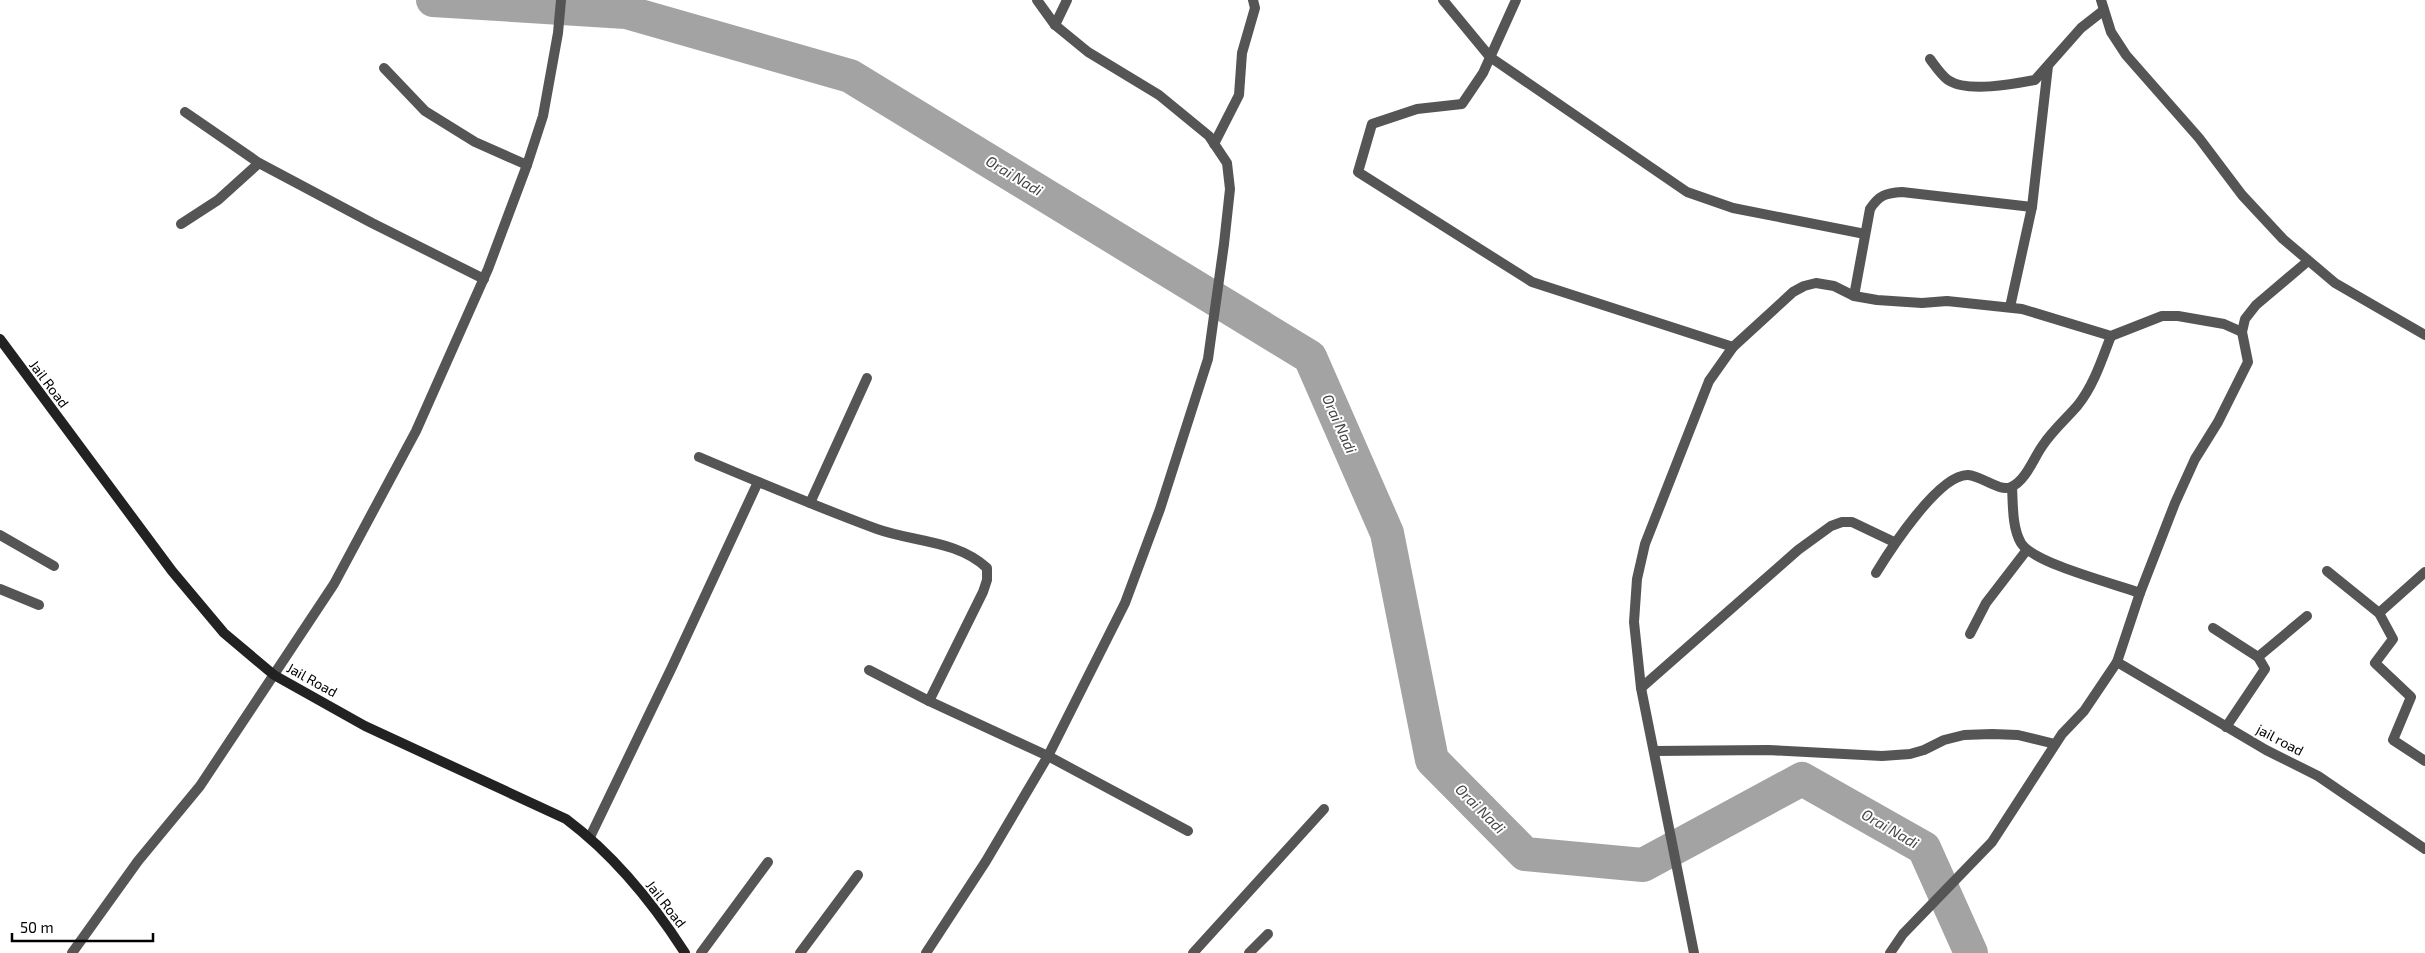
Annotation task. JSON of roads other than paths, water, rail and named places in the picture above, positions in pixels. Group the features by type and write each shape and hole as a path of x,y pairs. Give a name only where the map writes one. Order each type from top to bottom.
{"street":[{"path":"72,953 138,861 200,786 274,675 334,584 412,439 484,279 527,165 543,116 558,33 561,0"},
{"path":"926,953 986,861 1048,756 1125,603 1160,509 1208,359 1224,244 1230,189 1227,163 1209,136 1158,94 1088,52 1055,25 1037,0"},
{"path":"1055,25 1067,0"},
{"path":"1214,144 1239,94 1242,52 1256,8 1253,0"},
{"path":"1443,0 1490,56 1687,192 1733,208 1865,234"},
{"path":"1516,0 1483,73 1462,104 1417,109 1372,124 1358,172 1532,282 1733,347"},
{"path":"1930,59 1950,82 1973,86 2035,80 2048,66 2056,53 2102,5 2111,32 2126,55 2199,138 2242,195 2283,239 2334,283 2425,335"},
{"path":"2010,308 2032,207 2048,66"},
{"path":"384,68 425,111 475,142 527,165"},
{"path":"185,112 259,163 372,224 484,279"},
{"path":"181,224 218,200 259,163"},
{"path":"1854,296 1870,209 1877,198 1886,193 1902,192 2032,207"},
{"path":"1890,953 1903,934 1992,842 2055,744 2084,711 2117,662 2140,593 2195,459 2218,422 2248,362 2242,332 2245,319 2256,305 2308,261"},
{"path":"1694,953 1641,688 1634,622 1637,579 1645,544 1709,381 1733,347 1793,292 1804,286 1816,283 1834,286 1854,296 1877,300 1922,303 1947,301 2010,308 2058,318 2110,336 2162,316 2178,316 2224,324 2242,332"},
{"path":"1876,573 1894,542 1917,514 1956,478 1966,475 1981,477 2004,488 2012,487 2022,477 2044,443 2079,403 2094,378 2110,336"},
{"name":"Jail Road","path":"0,339 172,571 224,632 274,675 365,726 566,820 590,837 665,922 685,953"},
{"path":"810,503 867,378"},
{"path":"699,457 879,530 938,544 976,558 987,568 987,580 983,592 929,701"},
{"path":"590,837 668,676 758,482"},
{"path":"2012,487 2015,524 2020,542 2026,550 2042,559 2140,593"},
{"path":"1641,688 1798,550 1831,526 1842,522 1852,522 1894,542"},
{"path":"0,535 54,566"},
{"path":"1970,634 1986,603 2026,550"},
{"path":"2327,571 2379,613 2393,639 2375,663 2411,697 2393,740 2425,761"},
{"path":"2379,613 2425,572"},
{"path":"0,588 39,605"},
{"path":"2258,658 2307,616"},
{"path":"2213,628 2258,658 2266,669 2226,726"},
{"name":"jail road","path":"2117,662 2266,750 2318,776 2425,849"},
{"path":"869,670 929,701 1048,756 1188,831"},
{"path":"1654,751 1768,750 1882,756 1910,754 1924,750 1944,740 1964,735 1992,734 2018,735 2055,744"},
{"path":"1193,953 1324,809"},
{"path":"701,953 768,862"},
{"path":"800,953 858,875"},
{"path":"1249,953 1268,934"}],"waterway":[{"name":"Orai Nadi","path":"433,0 626,12 850,76 1310,357 1387,533 1432,760 1525,854 1643,865 1802,779 1924,848 1971,953"}]}
